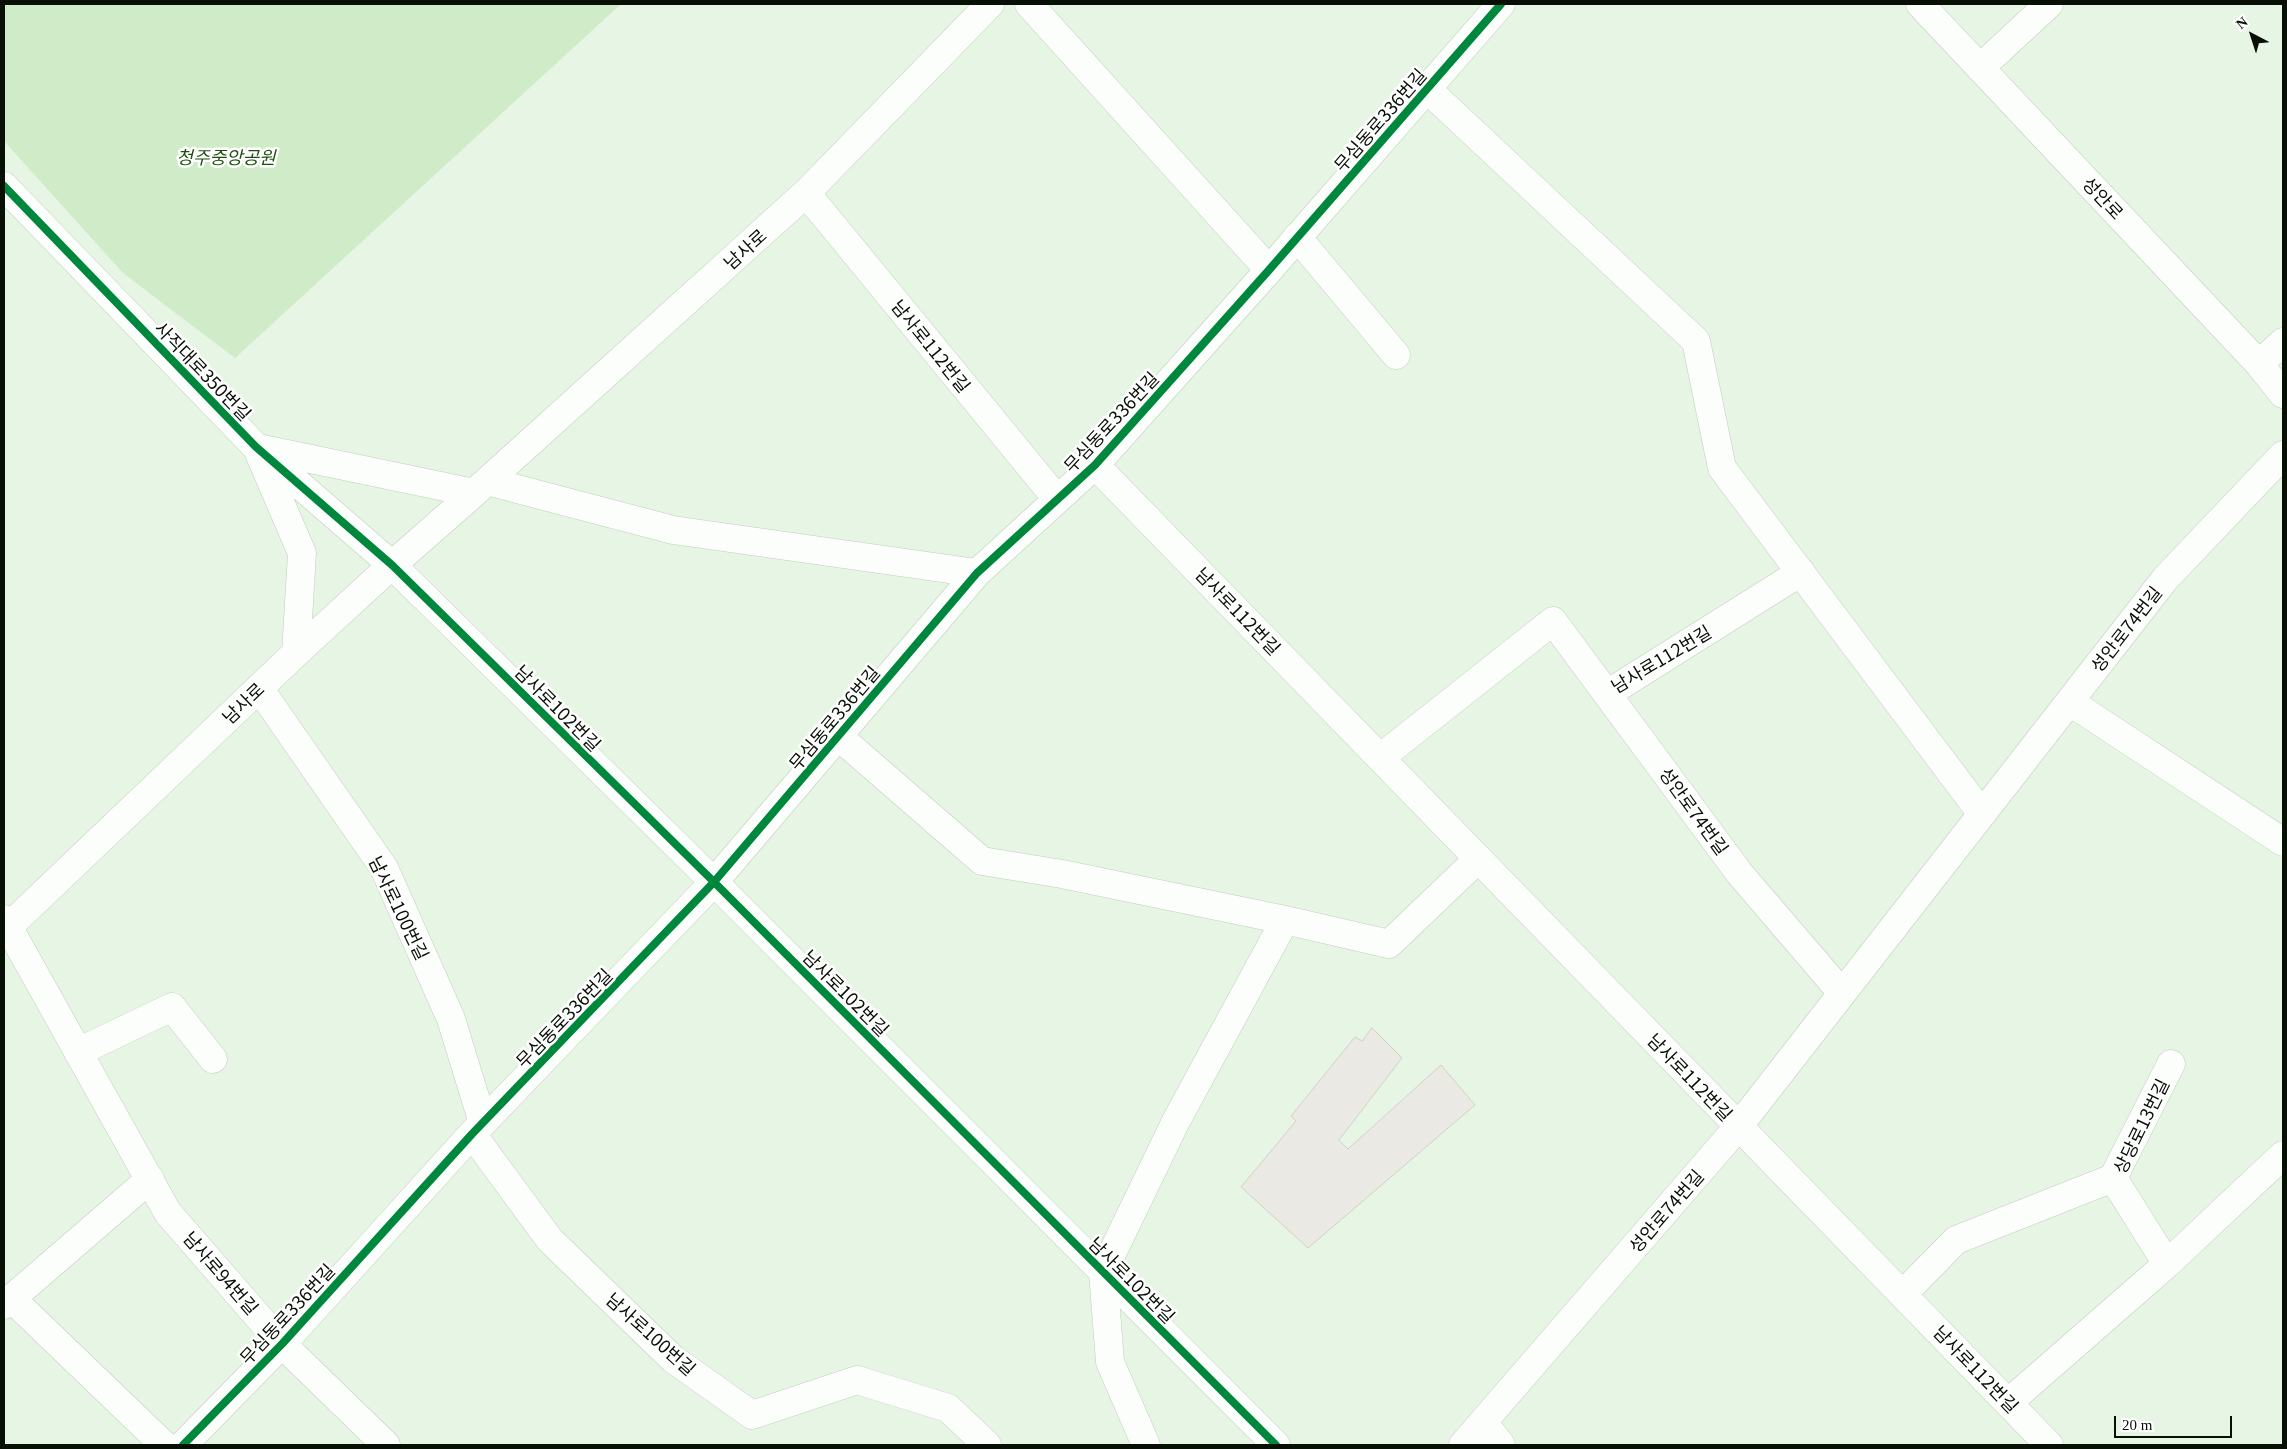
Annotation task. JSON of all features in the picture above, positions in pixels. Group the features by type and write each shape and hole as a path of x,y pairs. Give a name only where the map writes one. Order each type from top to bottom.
{"street":[{"name":"남사로","path":"5,926 392,565 806,194 990,4"},
{"path":"1029,4 1268,270"},
{"name":"무심동로336번길","path":"183,1445 282,1344 478,1129 714,882 977,573 1095,465 1501,4"},
{"name":"성안로","path":"1920,4 2259,364 2283,394"},
{"path":"1980,68 2049,4"},
{"name":"무심동로336번길","path":"1427,89 1696,341 1722,468 1801,572"},
{"name":"사직대로350번길","path":"4,186 256,448 392,565"},
{"name":"남사로112번길","path":"806,194 1057,499"},
{"path":"1297,237 1396,355"},
{"path":"2259,364 2283,342"},
{"path":"256,448 480,487 673,530 977,573"},
{"path":"256,448 302,553 296,653"},
{"name":"성안로74번길","path":"1463,1445 1738,1127 2165,579 2283,455"},
{"name":"남사로112번길","path":"1095,465 1738,1127 2010,1402 2049,1445"},
{"name":"남사로102번길","path":"392,565 714,882 1276,1445"},
{"name":"남사로112번길","path":"1380,758 1553,621 1607,694 1801,572"},
{"path":"1801,572 1982,814"},
{"name":"남사로100번길","path":"259,688 384,868 451,1019 478,1129 550,1240 673,1358 752,1415 857,1380 948,1408 987,1445"},
{"name":"성안로74번길","path":"1607,694 1740,874 1842,994"},
{"path":"2070,702 2283,842"},
{"name":"무심동로336번길","path":"838,736 982,861 1062,874 1285,920"},
{"path":"1285,920 1389,944 1478,859"},
{"name":"남사로102번길","path":"1103,1272 1176,1121 1285,920"},
{"name":"남사로94번길","path":"5,926 168,1213 282,1344 386,1445"},
{"path":"78,1052 172,1007 213,1059"},
{"name":"상당로13번길","path":"2167,1264 2113,1178 2171,1064"},
{"path":"2010,1402 2278,1164"},
{"path":"1903,1294 1956,1240 2113,1178"},
{"path":"150,1179 7,1301 164,1445"},
{"path":"1103,1272 1110,1362 1146,1445"},
{"path":"1483,1422 1501,1445"}],"green space":[{"name":"청주중앙공원","path":"4,4 621,4 235,358 123,273 4,141"}],"building":[{"path":"1372,1028 1402,1058 1339,1140 1348,1149 1441,1065 1475,1105 1308,1248 1241,1187 1296,1121 1291,1116 1355,1037 1362,1041"}],"cycle path":[{"path":"183,1445 282,1344 472,1134 714,882 977,573 1095,465 1269,270 1501,4"},
{"path":"4,186 256,447 392,565 714,882 1276,1445"}]}
